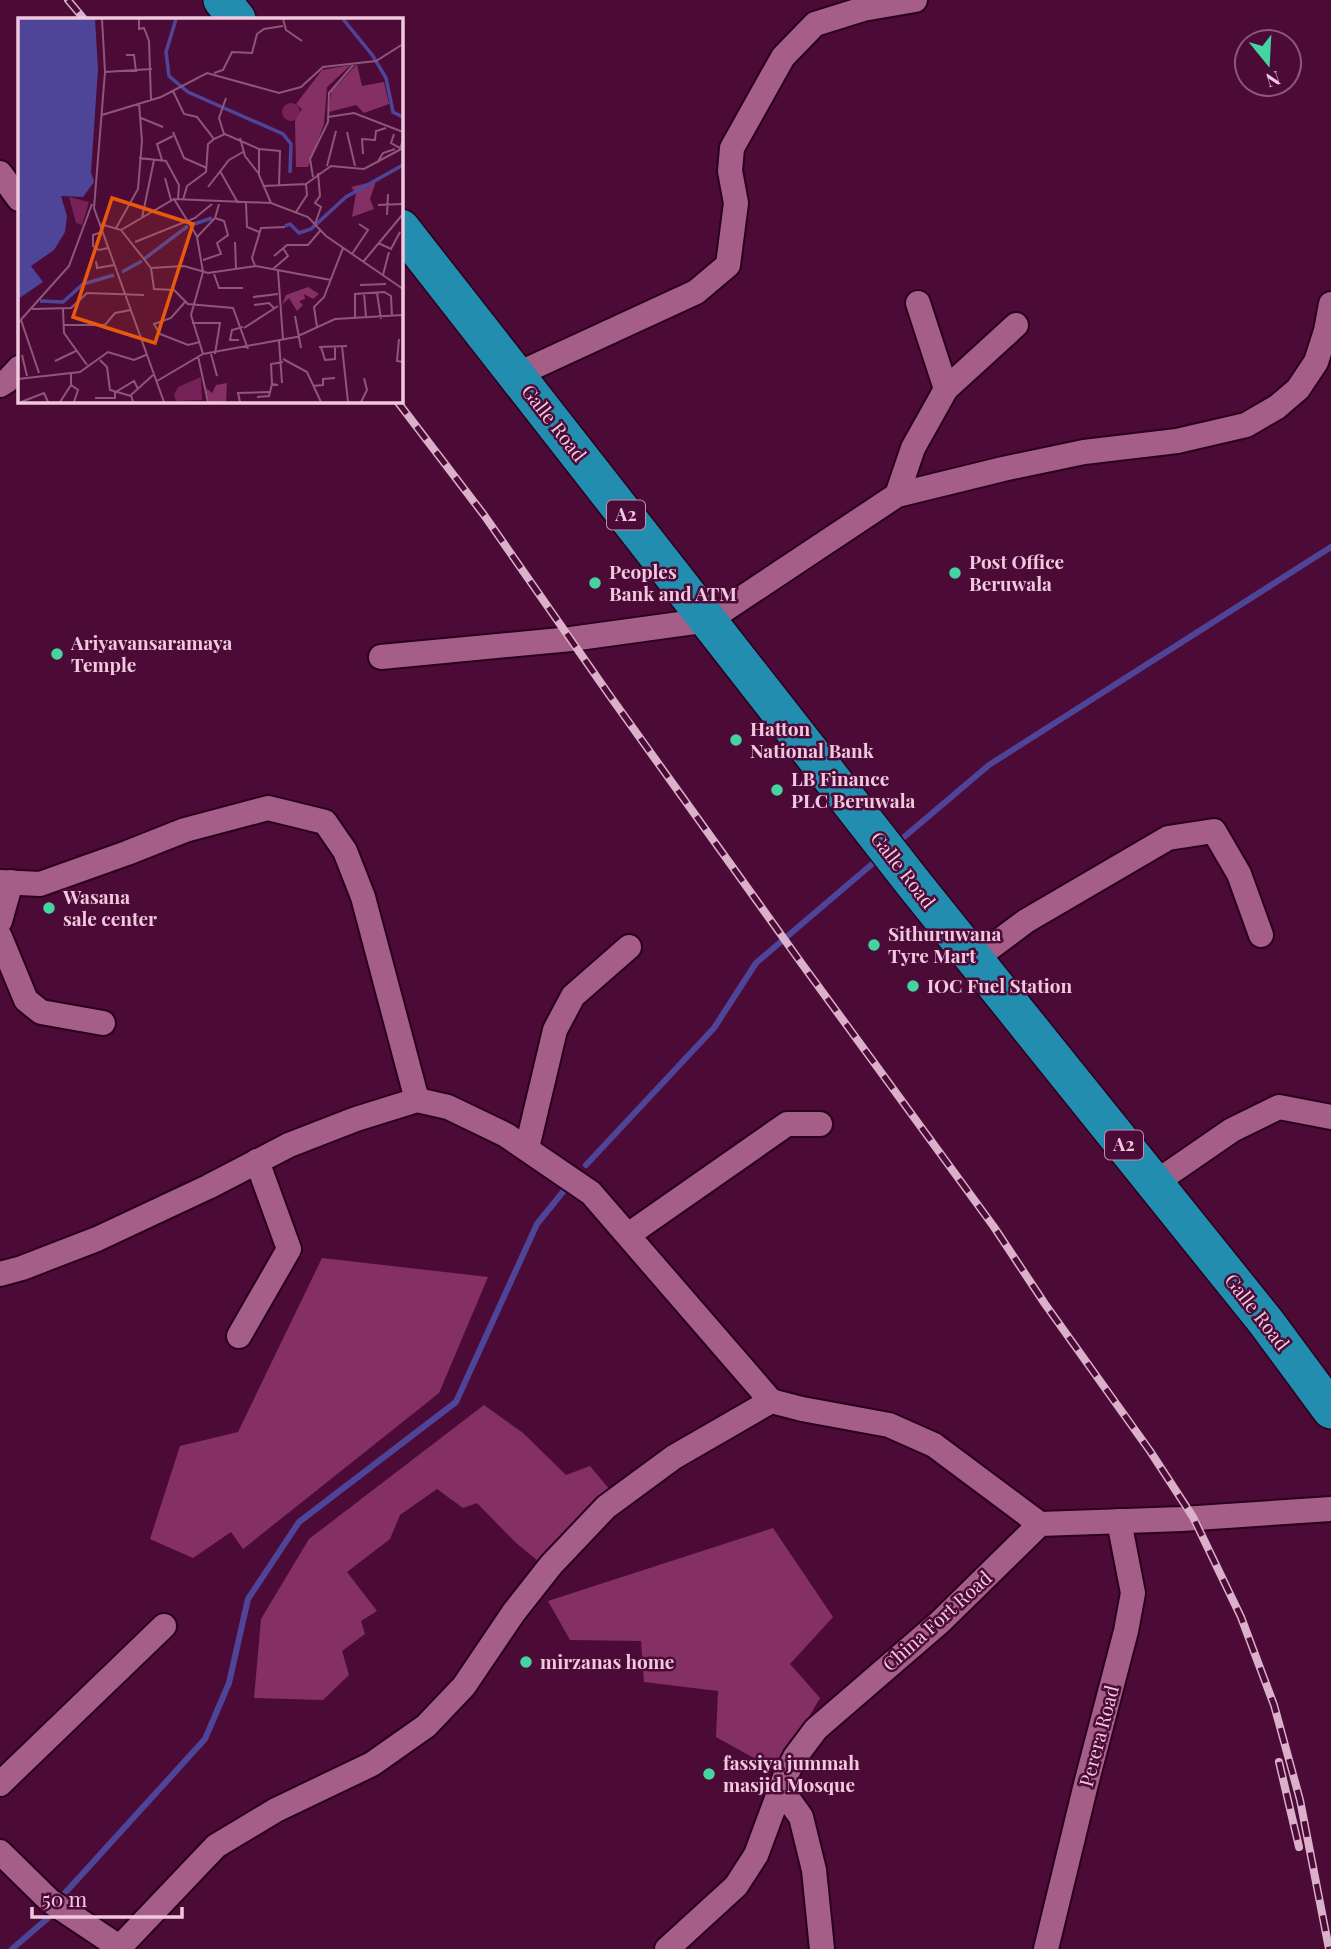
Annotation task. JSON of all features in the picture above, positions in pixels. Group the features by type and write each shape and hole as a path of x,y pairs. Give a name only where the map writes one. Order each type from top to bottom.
{"highway":[{"path":"222,0 236,18"},
{"name":"Galle Road","path":"402,229 914,884 1328,1400"}],"street":[{"path":"516,375 696,292 728,265 736,202 730,171 732,148 783,57 815,24 863,9 915,0"},
{"path":"0,173 18,198"},
{"path":"918,303 946,389"},
{"path":"381,657 571,639 709,620 897,495 1084,452 1177,441 1246,425 1277,407 1297,389 1316,362 1331,304"},
{"path":"897,495 913,448 946,389 1016,325"},
{"path":"0,385 18,369"},
{"path":"0,921 6,882 40,884 185,830 268,808 325,822 345,851 363,897 417,1100"},
{"path":"975,959 1026,921 1168,838 1213,831 1239,874 1261,935"},
{"path":"0,937 26,1000 33,1006 41,1012 103,1023"},
{"path":"527,1148 555,1030 573,996 629,947"},
{"path":"0,1274 97,1239 208,1187 289,1144 417,1100 448,1107 506,1135 591,1192 771,1401 889,1425 934,1445 1041,1524 1182,1519 1331,1509"},
{"path":"1155,1184 1232,1130 1279,1107 1331,1117"},
{"path":"628,1235 787,1124 820,1124"},
{"path":"239,1336 289,1249 257,1161"},
{"path":"0,1852 50,1901 120,1949 216,1846 276,1810 372,1763 426,1726 464,1686 514,1612 551,1565 606,1507 674,1457 771,1401"},
{"name":"Perera Road","path":"1046,1949 1126,1631 1133,1593 1119,1521"},
{"name":"China Fort Road","path":"667,1949 736,1886 756,1856 795,1757 816,1729 940,1622 1041,1524"},
{"path":"0,1784 164,1626"},
{"path":"781,1789 801,1817 814,1870 822,1949"}],"shaded area":[{"path":"322,1258 488,1277 439,1393 243,1549 231,1532 193,1558 150,1539 180,1446 238,1432"},
{"path":"484,1405 523,1433 566,1475 590,1466 610,1490 538,1561 477,1503 463,1508 437,1489 400,1515 390,1539 347,1572 377,1611 361,1621 365,1634 342,1651 349,1675 323,1700 254,1698 261,1619 309,1539"},
{"path":"773,1528 833,1617 790,1664 820,1698 777,1771 716,1737 718,1691 644,1682 641,1641 570,1640 548,1601"}],"waterway":[{"path":"897,843 989,765 1331,547"},
{"path":"586,1165 714,1028 756,963 878,859"},
{"path":"65,1893 205,1739 229,1683 248,1599 299,1522 456,1402 537,1224 566,1188"},
{"path":"12,1949 48,1918"}],"railway":[{"path":"68,0 83,18"},
{"path":"398,402 484,515 610,696 994,1227 1193,1517 1241,1617 1274,1705 1300,1800 1329,1949"},
{"path":"1279,1762 1299,1847"}],"place":[{"name":"Post Office Beruwala","path":"955,573"},
{"name":"Peoples Bank and ATM","path":"595,583"},
{"name":"Ariyavansaramaya Temple","path":"57,654"},
{"name":"Hatton National Bank","path":"736,740"},
{"name":"LB Finance PLC Beruwala","path":"777,790"},
{"name":"Wasana sale center","path":"49,908"},
{"name":"Sithuruwana Tyre Mart","path":"874,945"},
{"name":"IOC Fuel Station","path":"913,986"},
{"name":"mirzanas home","path":"526,1662"},
{"name":"fassiya jummah masjid Mosque","path":"709,1774"}]}
